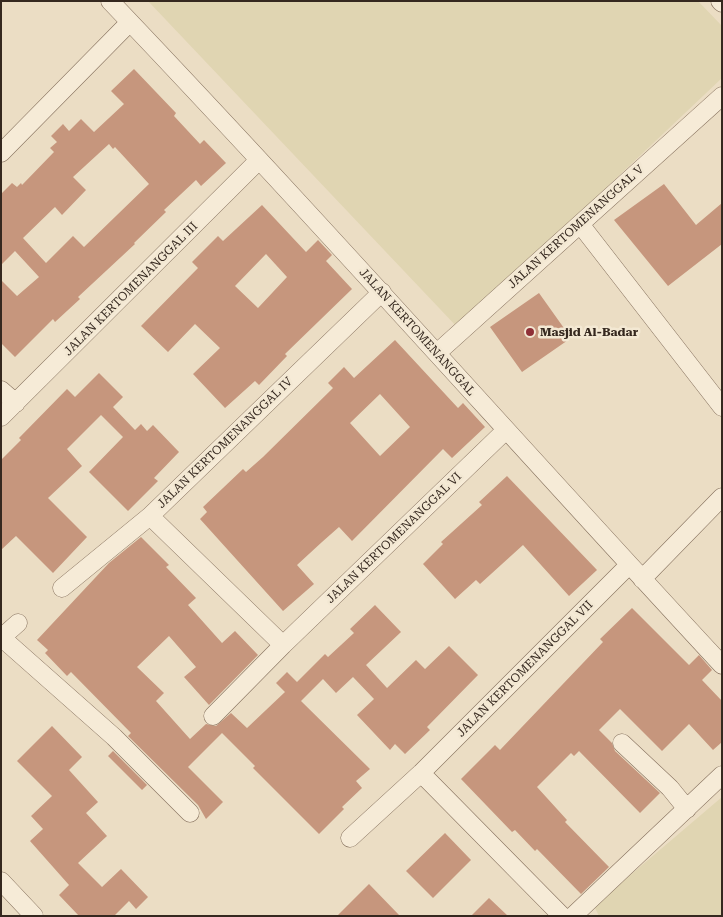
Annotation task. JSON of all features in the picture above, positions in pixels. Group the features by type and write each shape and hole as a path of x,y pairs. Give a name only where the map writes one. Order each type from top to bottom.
{"street":[{"name":"JALAN KERTOMENANGGAL","path":"110,1 382,292 722,665"},
{"path":"1,153 130,22"},
{"name":"JALAN KERTOMENANGGAL V","path":"437,353 720,99"},
{"name":"JALAN KERTOMENANGGAL III","path":"1,418 259,160"},
{"path":"580,224 722,407"},
{"name":"JALAN KERTOMENANGGAL IV","path":"62,588 150,516 382,292"},
{"path":"1,390 16,403"},
{"name":"JALAN KERTOMENANGGAL VI","path":"213,716 283,645 506,430"},
{"path":"642,579 722,497"},
{"path":"150,516 283,645"},
{"name":"JALAN KERTOMENANGGAL VII","path":"350,838 421,773 629,565"},
{"path":"18,623 1,638 114,737 190,813"},
{"path":"622,743 670,788 687,809"},
{"path":"421,773 562,916"},
{"path":"573,916 722,775"},
{"path":"1,881 34,916"}],"shaded area":[{"path":"148,1 698,1 722,26 722,78 458,328"},
{"path":"722,797 722,916 599,916 594,906"}],"building":[{"path":"134,69 176,113 174,116 200,144 204,140 226,163 201,186 196,180 164,210 166,212 135,244 78,297 80,299 55,322 53,319 15,357 1,343 1,280 17,296 39,277 15,251 1,265 1,194 12,183 17,187 21,183 22,185 54,152 50,148 57,142 51,136 63,124 69,131 81,119 94,132 124,104 111,91","holes":["109,144 113,149 115,147 149,184 84,247 73,236 46,263 23,238 55,207 62,215 86,190 73,177"]},
{"path":"664,184 696,225 722,203 722,244 668,286 614,220"},
{"path":"262,205 306,252 318,240 332,255 326,261 352,289 285,354 287,356 259,385 255,381 225,408 193,374 220,348 195,324 168,352 141,326 198,268 192,262 218,236 223,241","holes":["266,254 287,277 258,308 235,286"]},
{"name":"Masjid Al-Badar","path":"539,293 571,338 522,372 490,327"},
{"path":"395,340 458,408 463,403 485,427 452,458 443,449 352,541 339,527 322,542 297,565 314,584 283,611 200,519 207,512 203,507 243,469 246,472 263,457 333,388 328,383 344,367 354,378","holes":["380,394 410,427 380,456 350,423"]},
{"path":"99,373 123,397 113,407 135,430 141,424 147,431 153,425 179,452 154,478 158,481 128,511 89,472 123,437 101,415 67,449 82,466 48,498 87,537 53,573 16,536 1,550 1,460 21,440 19,438 67,389 75,397"},
{"path":"507,476 597,570 569,596 523,545 480,584 476,580 455,599 423,564 443,544 441,542 482,505 479,502"},
{"path":"141,537 169,565 166,567 196,598 188,605 222,643 235,631 258,655 209,705 184,677 196,667 169,636 137,667 164,693 156,701 190,739 206,724 216,726 231,713 247,728 285,692 276,683 287,672 297,682 325,654 328,657 354,633 350,629 375,605 401,632 366,665 387,688 416,660 425,669 449,646 478,675 427,727 430,730 405,754 395,744 390,750 357,715 374,699 353,677 336,693 323,679 301,701 370,769 356,781 362,788 342,807 344,809 319,834 253,768 255,766 222,733 188,767 223,802 206,819 198,805 128,736 131,733 71,672 67,676 45,653 48,650 37,640 109,563"},
{"path":"632,608 689,665 699,655 712,670 702,680 722,701 722,742 713,750 689,724 662,751 620,709 599,730 612,743 615,751 660,793 640,813 579,751 574,756 571,753 537,787 567,820 565,822 609,867 581,894 537,849 535,851 515,830 512,832 461,779 495,745 500,750 603,642 600,639"},
{"path":"52,726 82,757 69,770 98,802 86,813 107,836 78,863 102,887 121,869 148,897 136,909 129,901 114,916 79,916 59,895 69,885 30,841 43,829 31,816 52,796 17,761"},
{"path":"113,751 147,785 142,790 108,756"},
{"path":"445,833 471,860 433,898 406,871"},
{"path":"369,884 400,916 337,916"},
{"path":"489,898 508,916 471,916"}],"place":[{"name":"Masjid Al-Badar","path":"530,332"}]}
